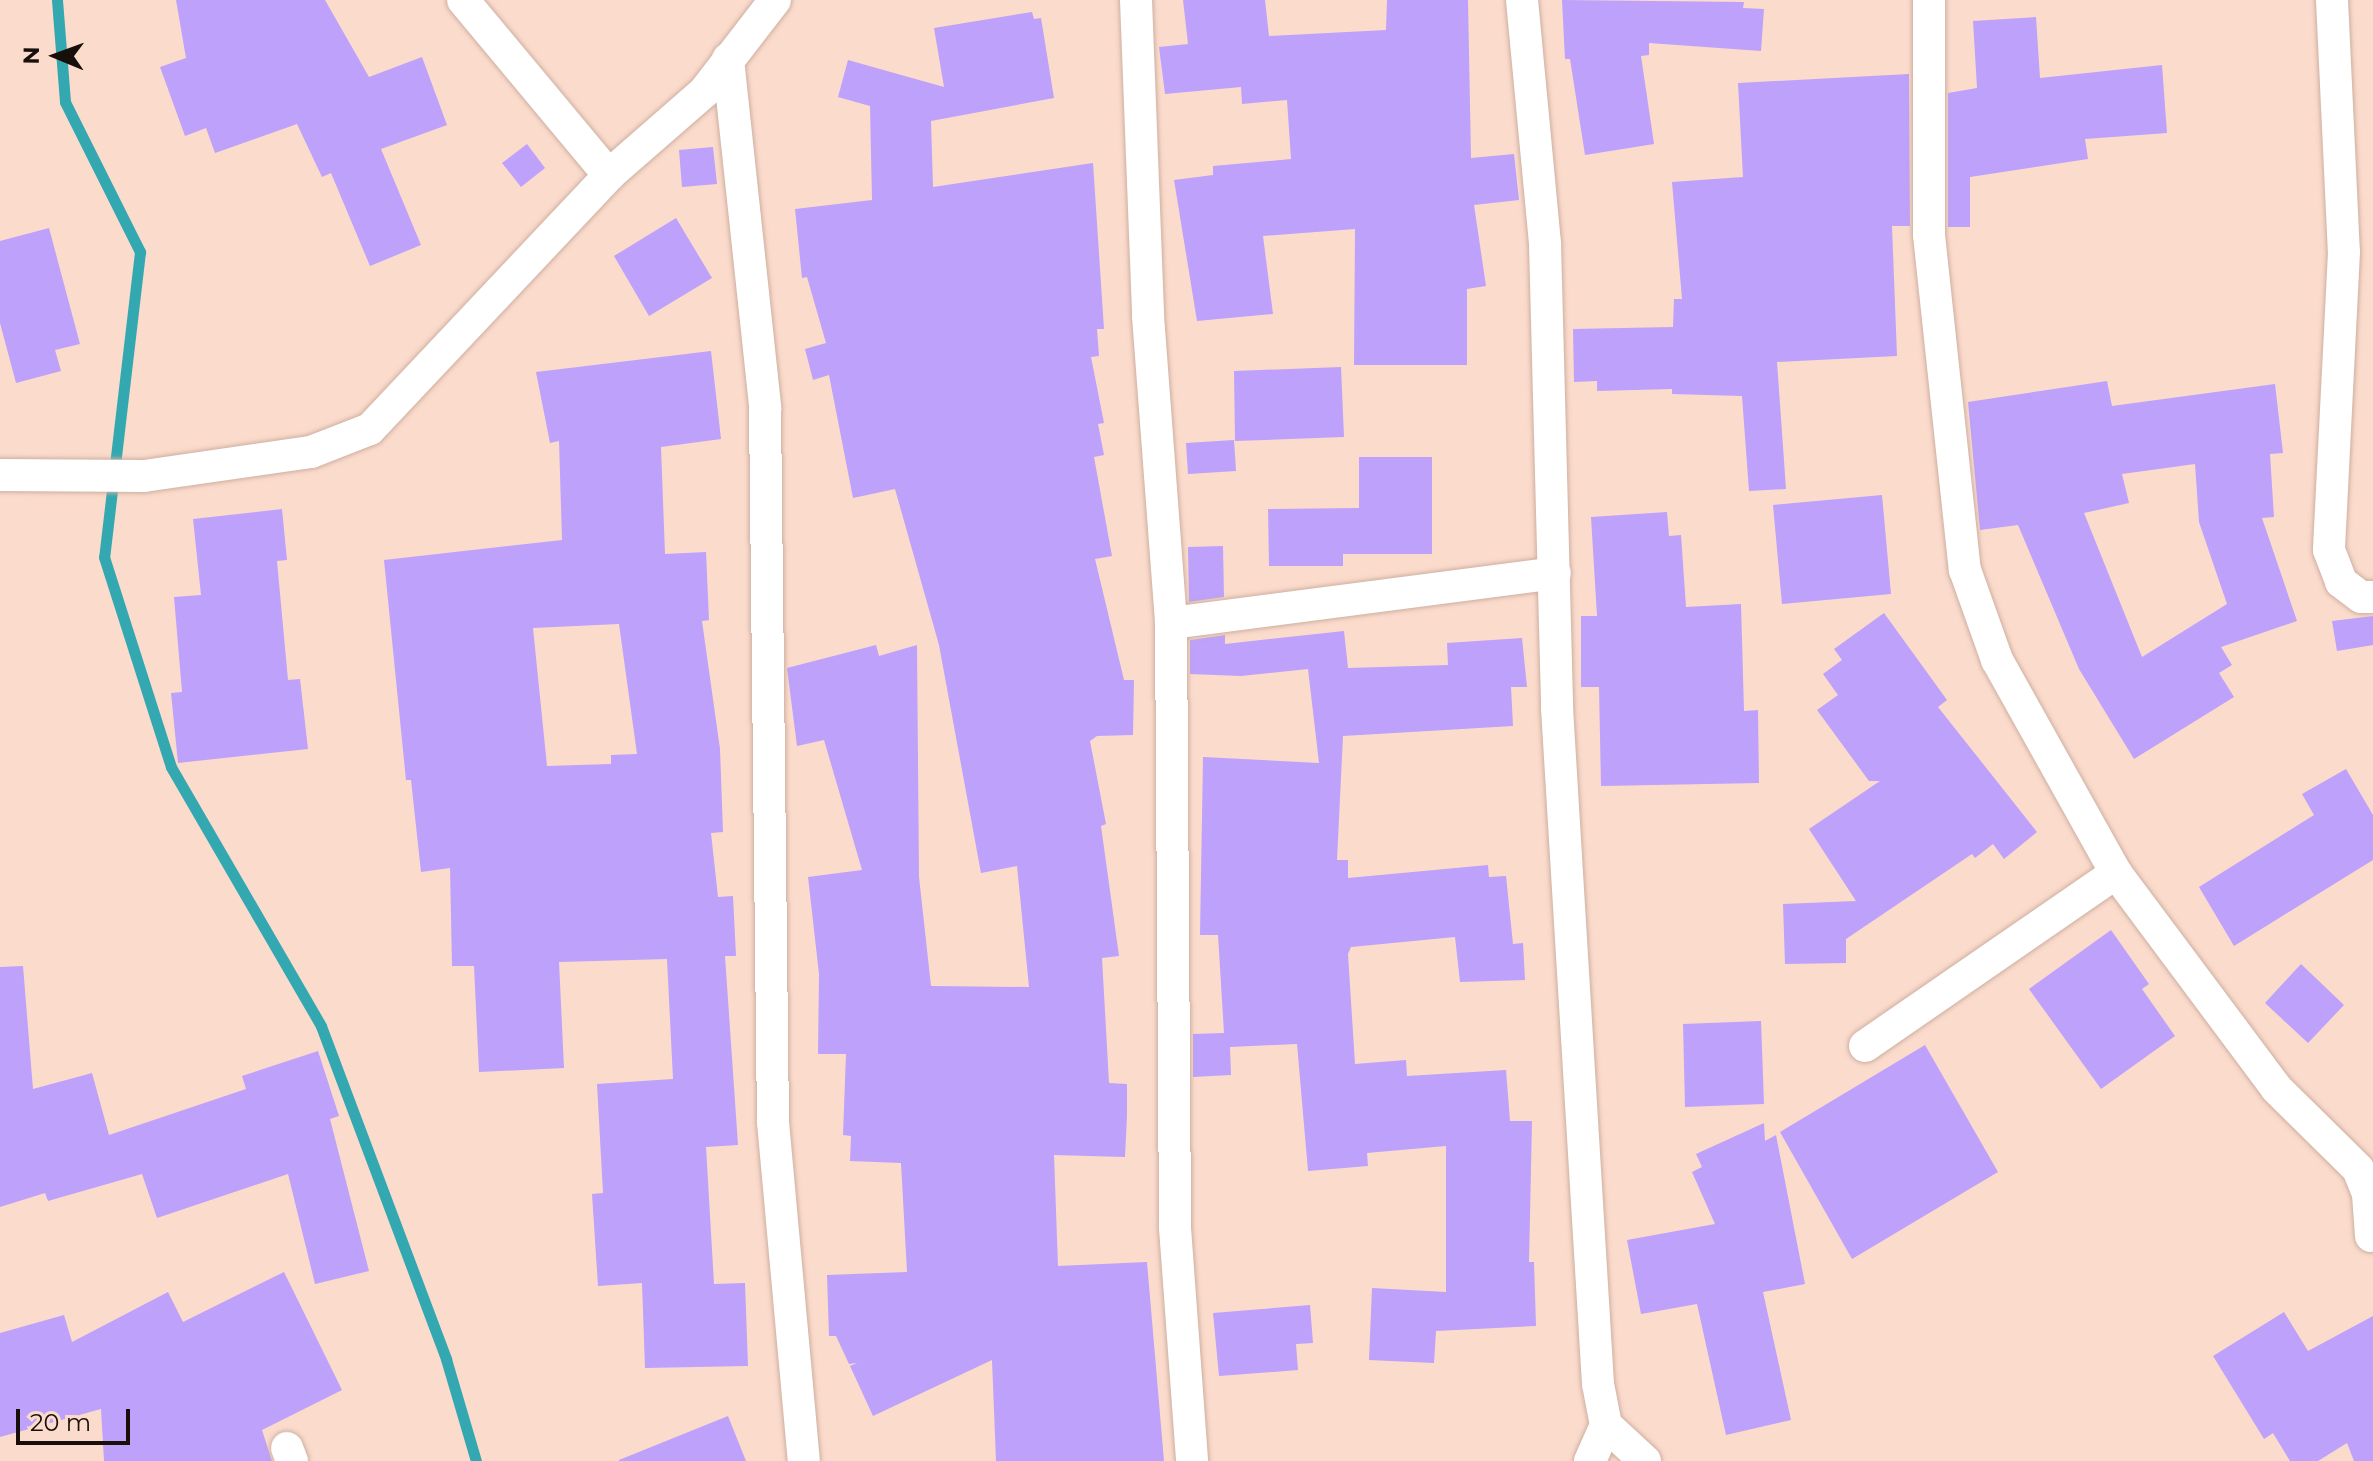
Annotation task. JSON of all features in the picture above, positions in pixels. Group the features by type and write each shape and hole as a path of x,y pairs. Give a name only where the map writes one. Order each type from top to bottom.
{"street":[{"path":"463,0 609,175"},
{"path":"0,475 144,476 311,452 370,429 609,175 704,92 775,0"},
{"path":"1136,0 1148,316 1171,623 1175,1228 1192,1461"},
{"path":"1522,0 1545,244 1555,573 1578,1112 1598,1384 1606,1425 1590,1461"},
{"path":"1929,0 1929,235 1965,570 1997,660 2116,873 2276,1088 2358,1169 2368,1194 2371,1236"},
{"path":"2332,0 2344,252 2329,550 2341,582 2361,597 2373,597"},
{"path":"728,59 765,408 773,1122 804,1461"},
{"path":"1171,623 1555,573"},
{"path":"1865,1046 2116,873"},
{"path":"1606,1425 1645,1461"}],"building":[{"path":"176,0 325,0 369,77 422,57 447,125 381,149 421,245 370,266 331,173 322,177 297,124 215,153 206,128 185,136 160,67 186,58"},
{"path":"1183,0 1265,0 1269,36 1386,30 1387,0 1468,0 1471,158 1514,154 1519,200 1474,205 1486,286 1467,289 1467,365 1354,365 1355,229 1263,236 1273,314 1197,321 1174,180 1213,175 1213,166 1291,159 1287,100 1242,104 1241,87 1165,94 1159,47 1188,44"},
{"path":"1562,0 1744,2 1743,8 1764,9 1761,51 1649,43 1649,55 1641,56 1654,144 1585,155 1570,59 1565,59"},
{"path":"1032,12 1034,19 1041,18 1054,98 931,121 933,187 1093,163 1104,329 1097,329 1099,356 1091,357 1104,423 1098,424 1104,455 1094,457 1112,556 1095,559 1124,680 1134,680 1133,735 1097,736 1090,741 1106,824 1101,826 1119,956 1102,958 1109,1083 1127,1084 1127,1116 1125,1157 1054,1155 1058,1266 1147,1262 1164,1461 996,1461 992,1360 873,1416 850,1366 857,1363 849,1364 836,1336 829,1336 827,1275 907,1272 901,1163 850,1161 851,1136 843,1135 846,1054 818,1054 819,974 808,877 862,870 824,740 797,746 787,668 876,645 879,656 917,645 919,877 931,986 1029,987 1017,866 981,873 939,645 895,489 853,498 829,375 813,380 805,349 826,343 807,277 802,278 795,209 872,200 870,106 838,97 848,60 944,87 934,28"},
{"path":"2036,17 2040,78 2162,65 2167,133 2085,139 2088,159 1970,177 1970,227 1948,227 1948,93 1977,88 1973,21"},
{"path":"1909,74 1910,226 1892,226 1897,356 1777,362 1786,489 1749,491 1742,396 1672,394 1672,389 1597,391 1597,381 1574,382 1573,329 1673,327 1674,299 1682,299 1672,182 1743,177 1738,83"},
{"path":"527,144 545,168 521,187 502,163"},
{"path":"713,147 717,184 682,187 679,150"},
{"path":"676,218 712,278 649,316 614,256"},
{"path":"49,228 80,344 55,350 61,371 16,383 0,323 0,241"},
{"path":"711,351 721,439 661,447 665,554 706,552 709,620 702,621 720,749 723,832 711,833 718,897 733,896 736,956 725,956 738,1145 706,1147 714,1284 745,1283 748,1366 645,1368 642,1283 598,1286 592,1194 603,1193 597,1084 673,1079 667,959 559,962 564,1068 479,1072 474,966 452,966 450,868 421,872 411,780 406,780 384,560 562,540 559,441 550,443 536,372","holes":["619,624 637,754 611,755 611,764 547,766 533,628"]},
{"path":"1341,367 1344,437 1235,441 1234,371"},
{"path":"2107,381 2112,406 2275,384 2283,453 2270,454 2274,517 2262,518 2297,621 2221,647 2232,665 2219,673 2234,697 2134,759 2079,669 2018,525 1980,530 1968,402","holes":["2195,464 2199,522 2227,604 2142,657 2084,513 2129,503 2122,474"]},
{"path":"1234,440 1236,471 1188,474 1186,443"},
{"path":"1359,457 1432,457 1432,554 1343,554 1343,566 1269,566 1268,509 1359,508"},
{"path":"1882,495 1891,594 1782,604 1773,505"},
{"path":"282,509 287,560 277,561 288,680 300,679 308,749 178,763 171,693 182,692 174,597 201,595 193,519"},
{"path":"1667,512 1669,536 1681,535 1686,607 1741,604 1744,711 1758,710 1759,783 1601,786 1599,687 1581,687 1581,616 1597,616 1591,517"},
{"path":"1223,546 1224,597 1189,602 1188,547"},
{"path":"1884,613 1947,700 1938,707 2037,832 2004,859 1993,844 1975,858 1972,854 1846,939 1846,963 1785,964 1783,904 1856,901 1809,829 1880,781 1869,781 1817,710 1838,695 1823,674 1842,660 1834,649"},
{"path":"2373,616 2373,645 2337,651 2332,621"},
{"path":"1344,631 1348,668 1448,665 1447,643 1522,638 1527,687 1511,687 1513,726 1343,736 1337,860 1348,860 1348,878 1488,865 1489,877 1506,876 1513,944 1523,943 1525,980 1460,982 1455,937 1351,947 1348,954 1355,1064 1406,1060 1407,1076 1506,1070 1510,1121 1532,1121 1529,1262 1534,1262 1536,1326 1436,1331 1434,1363 1369,1360 1372,1288 1446,1292 1446,1146 1367,1153 1368,1166 1308,1171 1297,1044 1230,1047 1231,1075 1193,1077 1193,1034 1224,1033 1218,935 1200,935 1203,757 1319,763 1308,669 1241,676 1190,674 1190,640 1225,635 1225,644"},
{"path":"2346,769 2373,815 2373,860 2234,946 2199,887 2314,815 2302,794"},
{"path":"2111,930 2149,984 2142,989 2175,1036 2101,1089 2029,989"},
{"path":"2301,964 2344,1005 2308,1043 2265,1003"},
{"path":"23,966 33,1089 92,1073 109,1135 246,1089 242,1076 318,1051 339,1116 330,1119 369,1271 315,1284 288,1174 157,1218 142,1174 48,1201 45,1193 0,1207 0,967"},
{"path":"1761,1021 1764,1104 1685,1107 1683,1024"},
{"path":"1925,1045 1998,1172 1852,1259 1780,1132"},
{"path":"1764,1123 1765,1141 1776,1135 1805,1284 1763,1292 1791,1420 1726,1435 1697,1304 1641,1314 1627,1240 1715,1224 1692,1172 1702,1167 1696,1154"},
{"path":"284,1272 342,1390 262,1430 272,1461 104,1461 101,1409 0,1437 0,1333 64,1315 72,1342 168,1292 183,1322"},
{"path":"1310,1305 1313,1343 1296,1344 1298,1370 1219,1376 1213,1313"},
{"path":"2284,1312 2308,1351 2373,1316 2373,1461 2354,1461 2347,1443 2318,1461 2290,1461 2273,1433 2264,1439 2213,1356"},
{"path":"728,1416 746,1461 619,1461 619,1460"}],"waterway":[{"path":"57,0 65,102 140,252 104,557 171,767 321,1026 446,1359 476,1461"}]}
